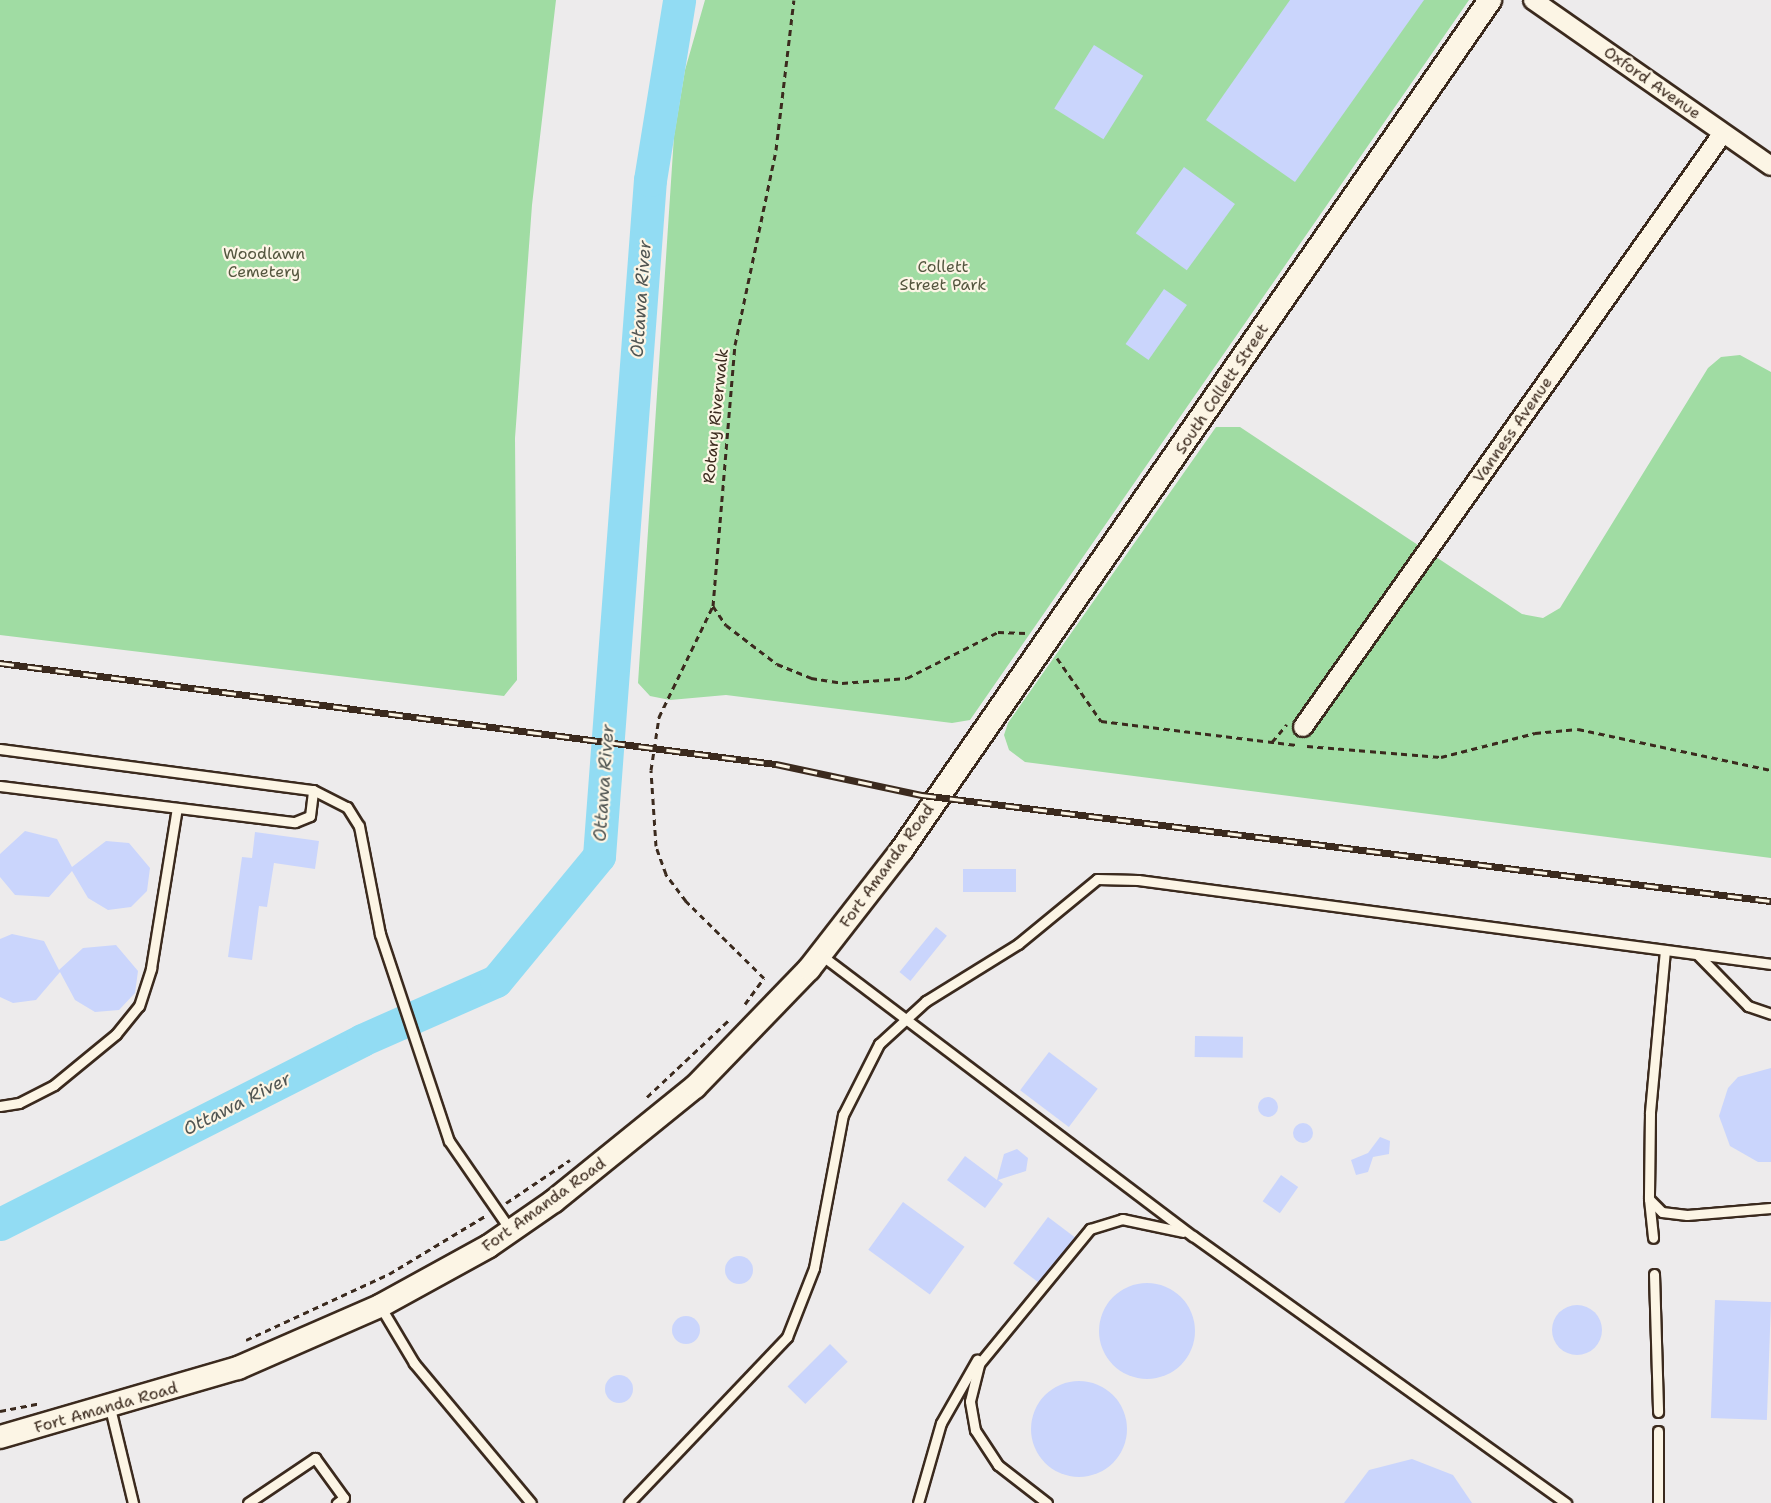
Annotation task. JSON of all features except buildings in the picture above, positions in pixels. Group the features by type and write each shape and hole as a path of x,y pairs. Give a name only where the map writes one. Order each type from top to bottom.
{"street":[{"name":"South Collett Street","path":"950,776 1046,642 1490,0"},
{"name":"Oxford Avenue","path":"1533,0 1771,166"},
{"name":"Vanness Avenue","path":"1303,727 1723,133"},
{"name":"Fort Amanda Road","path":"0,1437 110,1408 238,1368 380,1306 511,1231 695,1087 821,955 902,849 950,776"}],"lane":[{"path":"0,749 313,790 335,798 356,820 380,934 449,1141 511,1231"},
{"path":"0,786 302,822 312,812 313,790"},
{"path":"0,1106 19,1103 54,1085 116,1034 139,1006 151,968 177,808"},
{"path":"629,1503 787,1337 814,1268 843,1115 879,1044 903,1018 1018,944 1088,884 1106,878 1771,964"},
{"path":"1653,1238 1649,1199 1650,1113 1665,950"},
{"path":"1697,954 1748,1006 1771,1014"},
{"path":"821,955 1193,1236 1566,1503"},
{"path":"1649,1199 1662,1212 1687,1215 1771,1208"},
{"path":"918,1503 955,1391 987,1349 1100,1223 1134,1220 1193,1236"},
{"path":"1654,1274 1658,1412"},
{"path":"380,1306 414,1363 531,1503"},
{"path":"987,1349 971,1388 975,1430 998,1465 1047,1503"},
{"path":"110,1408 133,1503"},
{"path":"1658,1431 1658,1503"},
{"path":"248,1503 315,1458 344,1498 336,1503"}],"path":[{"name":"Rotary Riverwalk","path":"658,826 651,770 659,717 713,606 735,345 776,150 794,0"},
{"path":"713,606 726,625 777,664 811,678 842,683 907,678 1009,629 1046,642 1101,721 1404,758 1441,757 1535,733 1578,729 1771,770"}],"green space":[{"name":"Woodlawn Cemetery","path":"0,0 556,0 532,205 515,438 517,680 504,696 0,635"},
{"name":"Collett Street Park","path":"705,0 1469,0 970,720 952,723 726,695 670,700 650,696 638,683 674,136 685,70"},
{"path":"1740,355 1771,372 1771,858 1025,762 1009,750 1004,735 1008,723 1216,427 1240,427 1522,614 1543,618 1560,608 1708,368 1721,357"}],"waterway":[{"name":"Ottawa River","path":"0,1224 362,1040 496,981 599,856 650,180 679,0"}],"railway":[{"path":"0,663 776,764 922,795 1771,901"}]}
